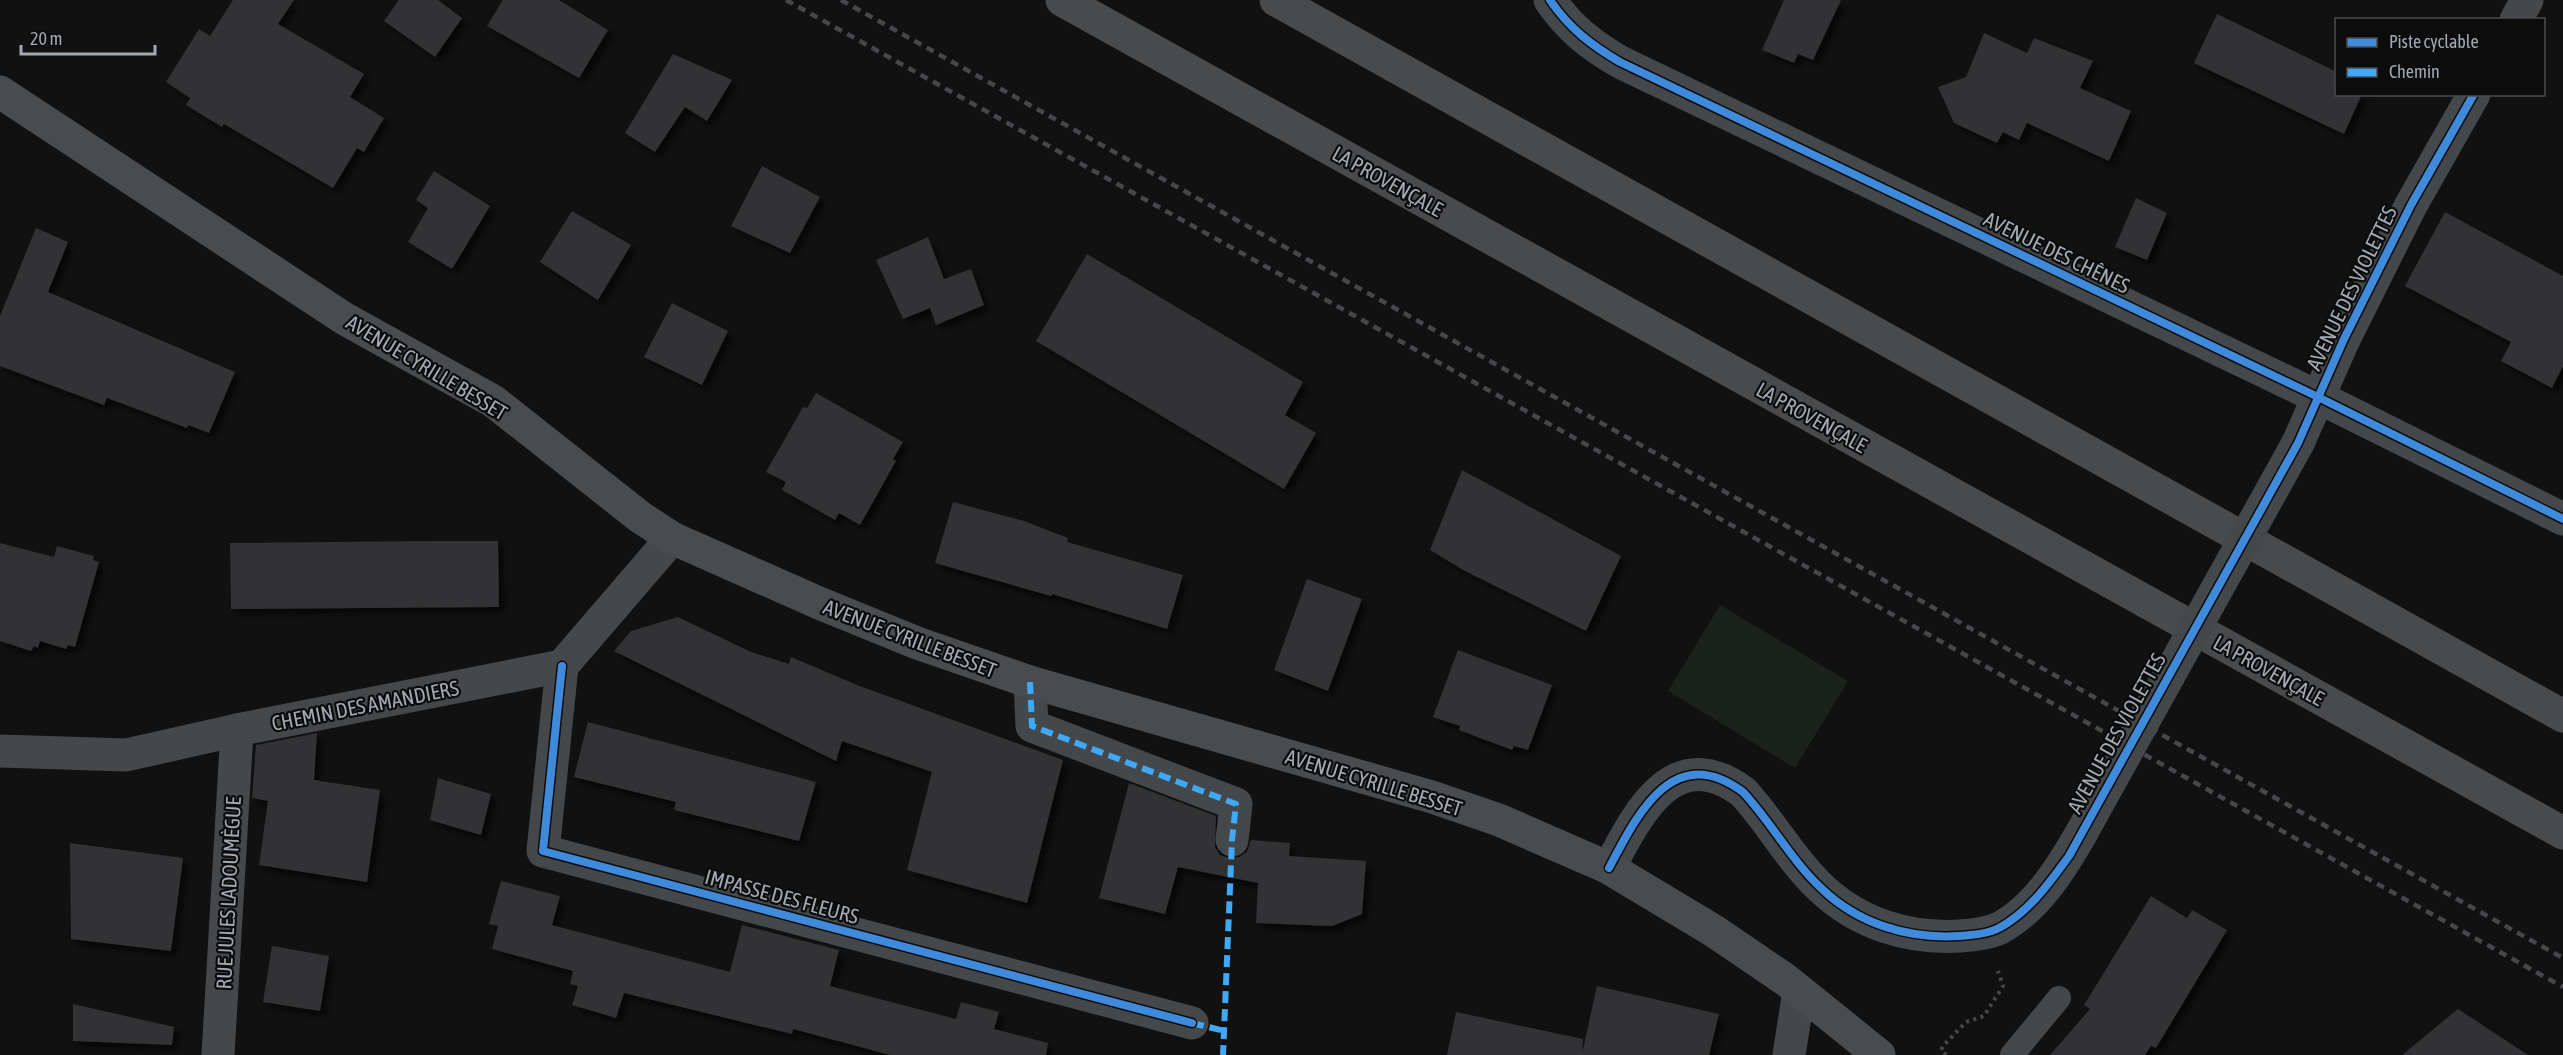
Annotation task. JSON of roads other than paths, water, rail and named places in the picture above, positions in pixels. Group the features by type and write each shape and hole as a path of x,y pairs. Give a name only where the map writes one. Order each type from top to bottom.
{"highway":[{"name":"LA PROVENÇALE","path":"1062,0 2563,833"},
{"path":"1276,0 2563,716"}],"main road":[{"name":"AVENUE CYRILLE BESSET","path":"0,92 345,319 493,401 640,517 672,538 895,634 1030,682 1432,797 1499,820 1608,868 1748,952 1879,1055"}],"street":[{"name":"AVENUE DES CHÊNES","path":"1550,0 1587,42 1620,62 2318,398 2563,519"},
{"path":"2517,18 2527,0"},
{"name":"AVENUE DES VIOLETTES","path":"1608,868 1644,805 1663,787 1685,777 1714,777 1743,792 1802,868 1842,906 1890,929 1945,937 1988,933 2001,927 2036,899 2069,856 2298,443 2344,339 2411,205 2473,96"},
{"path":"562,666 672,538"},
{"name":"CHEMIN DES AMANDIERS","path":"0,751 126,755 237,730 562,666"},
{"name":"IMPASSE DES FLEURS","path":"562,666 543,851 1192,1023"},
{"path":"1030,682 1032,726 1236,804 1232,840"},
{"name":"RUE JULES LADOUMÈGUE","path":"218,1055 237,730"},
{"path":"1789,1055 1799,992"}],"lane":[{"path":"2012,1055 2059,998"}],"railway":[{"path":"786,0 2563,987"},
{"path":"841,0 2563,958"}]}
